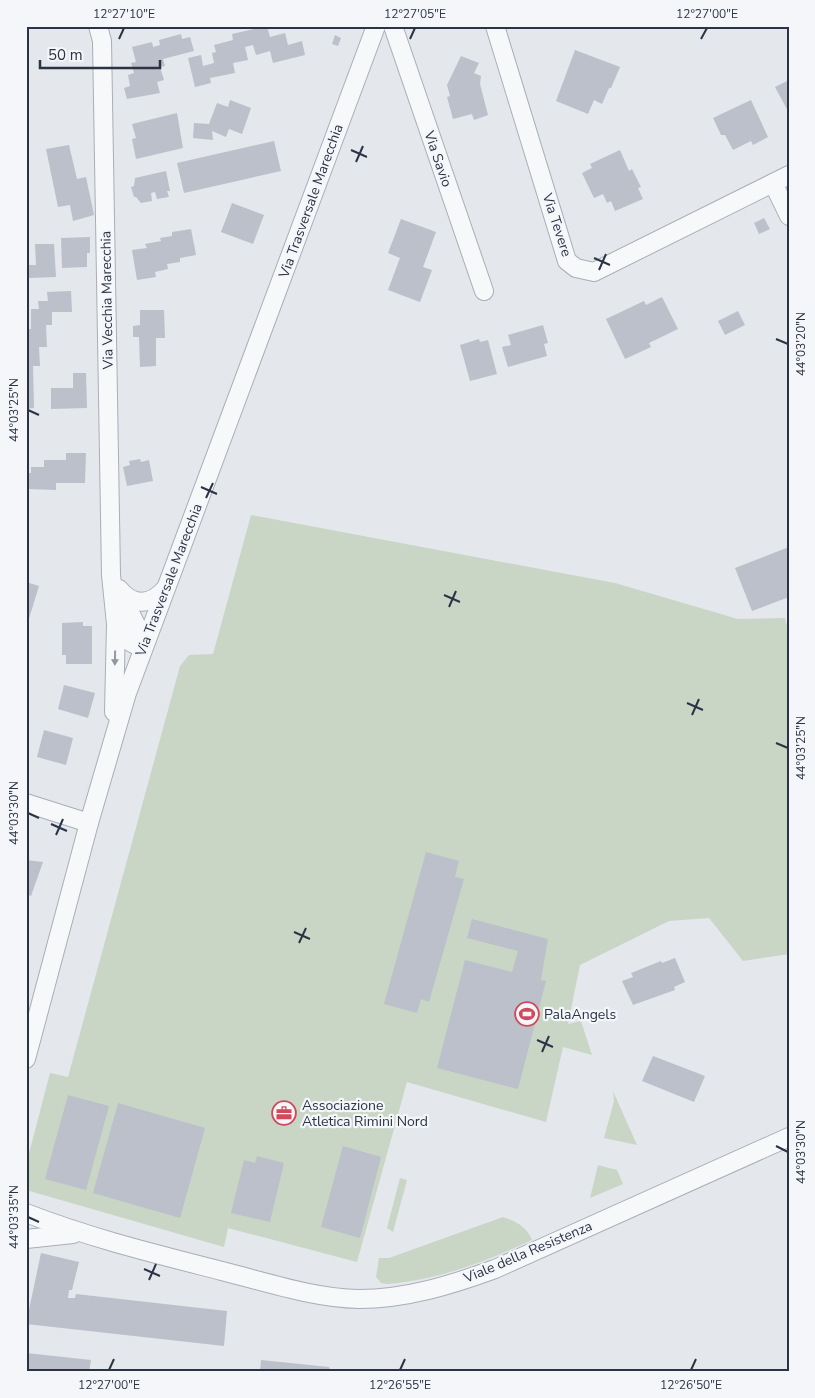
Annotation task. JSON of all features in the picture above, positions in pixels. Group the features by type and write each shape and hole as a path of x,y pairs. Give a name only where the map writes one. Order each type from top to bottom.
{"street":[{"name":"Via Vecchia Marecchia","path":"98,26 102,51 116,624 114,735"},
{"name":"Via Trasversale Marecchia","path":"26,1059 31,1018 114,735 143,647 376,26"},
{"name":"Via Savio","path":"393,26 484,291"},
{"name":"Via Tevere","path":"495,26 567,261 576,268 594,272 781,179 789,216"},
{"name":"Via Vecchia Marecchia","path":"115,582 139,631 143,647"},
{"path":"115,582 129,600 138,602 158,597 166,588"},
{"path":"116,624 120,634 132,644 143,647"},
{"path":"26,803 89,823"},
{"name":"Viale della Resistenza","path":"26,1213 79,1233 262,1282 327,1296 359,1299 411,1294 452,1284 495,1269 789,1137"},
{"name":"Viale della Resistenza","path":"26,1239 79,1233"}],"green space":[{"path":"251,515 615,583 738,619 785,618 789,635 789,954 743,961 709,918 669,921 580,965 568,1024 581,1021 592,1055 563,1047 546,1122 407,1082 357,1262 228,1228 224,1247 26,1190 26,1165 50,1073 68,1077 180,666 189,655 213,654"},
{"path":"613,1091 637,1145 604,1138 614,1101"},
{"path":"598,1165 617,1170 623,1184 590,1198"},
{"path":"400,1178 407,1180 393,1232 387,1228"},
{"path":"503,1217 520,1225 527,1231 532,1240 479,1263 425,1279 387,1284 381,1283 376,1277 379,1258 389,1258"}],"building":[{"path":"267,26 270,37 285,33 288,45 302,41 305,55 273,63 270,51 256,55 253,45 245,47 248,60 233,63 235,73 210,78 211,83 195,87 188,58 201,55 203,66 214,63 212,53 216,52 214,45 233,40 232,34"},
{"path":"181,34 182,39 190,37 194,51 163,59 165,66 160,67 164,80 157,82 160,93 127,99 124,88 130,86 128,75 134,73 131,63 136,62 132,47 152,42 153,47 160,45 159,40"},
{"path":"335,35 341,38 338,46 332,44"},
{"path":"575,50 620,67 602,104 594,100 588,114 556,101"},
{"path":"461,56 479,63 474,73 481,76 480,84 488,115 474,120 472,114 453,119 447,97 450,96 447,85"},
{"path":"789,80 789,113 775,87"},
{"path":"230,100 251,108 242,134 229,129 226,137 212,131 213,140 193,138 194,123 209,124 217,103 228,107"},
{"path":"751,100 768,137 753,145 751,141 733,150 725,135 721,135 713,118"},
{"path":"177,113 183,148 136,159 132,139 136,138 132,124"},
{"path":"274,141 281,171 184,193 177,163"},
{"path":"69,145 77,179 86,177 94,215 73,221 70,205 58,207 46,149"},
{"path":"620,150 629,171 632,169 641,187 638,188 643,199 615,211 611,201 607,203 603,194 594,198 582,173 592,168 590,164"},
{"path":"166,171 170,191 167,191 169,197 157,199 155,192 151,193 152,201 141,203 134,197 131,187 134,186 135,178"},
{"path":"232,203 264,215 253,244 221,232"},
{"path":"764,218 770,229 759,234 754,223"},
{"path":"401,219 436,232 423,267 432,270 420,302 388,290 400,258 388,253"},
{"path":"191,229 196,255 180,258 180,262 167,264 168,269 155,272 156,277 137,280 132,250 147,248 145,244 161,241 160,238 172,236 172,232"},
{"path":"90,237 90,253 87,253 87,267 62,268 61,238"},
{"path":"35,244 54,244 56,277 29,278 29,265 36,265"},
{"path":"71,291 72,312 52,312 52,325 46,325 47,347 39,347 40,366 33,366 34,408 26,409 26,329 31,329 31,309 39,309 38,301 48,301 47,292"},
{"path":"662,297 678,329 649,343 651,347 625,359 606,319 644,301 646,305"},
{"path":"140,310 164,310 165,338 156,338 156,366 140,367 139,337 133,337 133,326 140,325"},
{"path":"738,311 745,325 725,335 718,321"},
{"path":"543,325 548,343 544,344 547,356 508,367 502,347 511,345 508,335"},
{"path":"479,339 480,342 488,340 497,374 470,381 460,345"},
{"path":"73,373 86,373 87,408 51,409 51,388 73,388"},
{"path":"26,424 29,424 29,441 26,441"},
{"path":"66,453 86,453 85,483 56,483 56,490 28,489 29,495 26,495 26,473 31,473 31,467 44,467 44,460 66,460"},
{"path":"140,459 141,462 149,460 153,481 127,486 123,467 130,465 129,461"},
{"path":"789,547 789,597 752,611 735,568"},
{"path":"26,582 39,586 27,625 26,625"},
{"path":"83,622 83,626 92,626 92,664 66,664 66,655 62,655 62,623"},
{"path":"64,685 95,693 88,718 58,709"},
{"path":"44,730 73,738 66,765 37,757"},
{"path":"426,852 459,861 455,877 464,879 429,1002 421,999 417,1013 384,1004"},
{"path":"26,860 43,862 31,896 26,894"},
{"path":"472,919 548,939 541,980 546,981 518,1089 437,1068 465,960 512,972 518,951 467,938"},
{"path":"675,958 685,982 674,987 675,990 633,1005 622,981 633,977 631,973 661,961 662,963"},
{"path":"653,1056 705,1076 694,1102 642,1081"},
{"path":"68,1095 109,1106 86,1190 45,1179"},
{"path":"118,1103 205,1128 180,1218 93,1193"},
{"path":"343,1146 381,1157 360,1238 321,1227"},
{"path":"257,1156 284,1163 270,1222 231,1213 244,1160 255,1163"},
{"path":"41,1253 79,1262 68,1298 75,1298 76,1294 227,1311 224,1346 26,1324"},
{"path":"26,1353 91,1360 89,1372 26,1372"},
{"path":"261,1360 329,1367 331,1372 260,1372"}],"place":[{"name":"PalaAngels","path":"527,1014"},
{"name":"Associazione Atletica Rimini Nord","path":"284,1113"}]}
